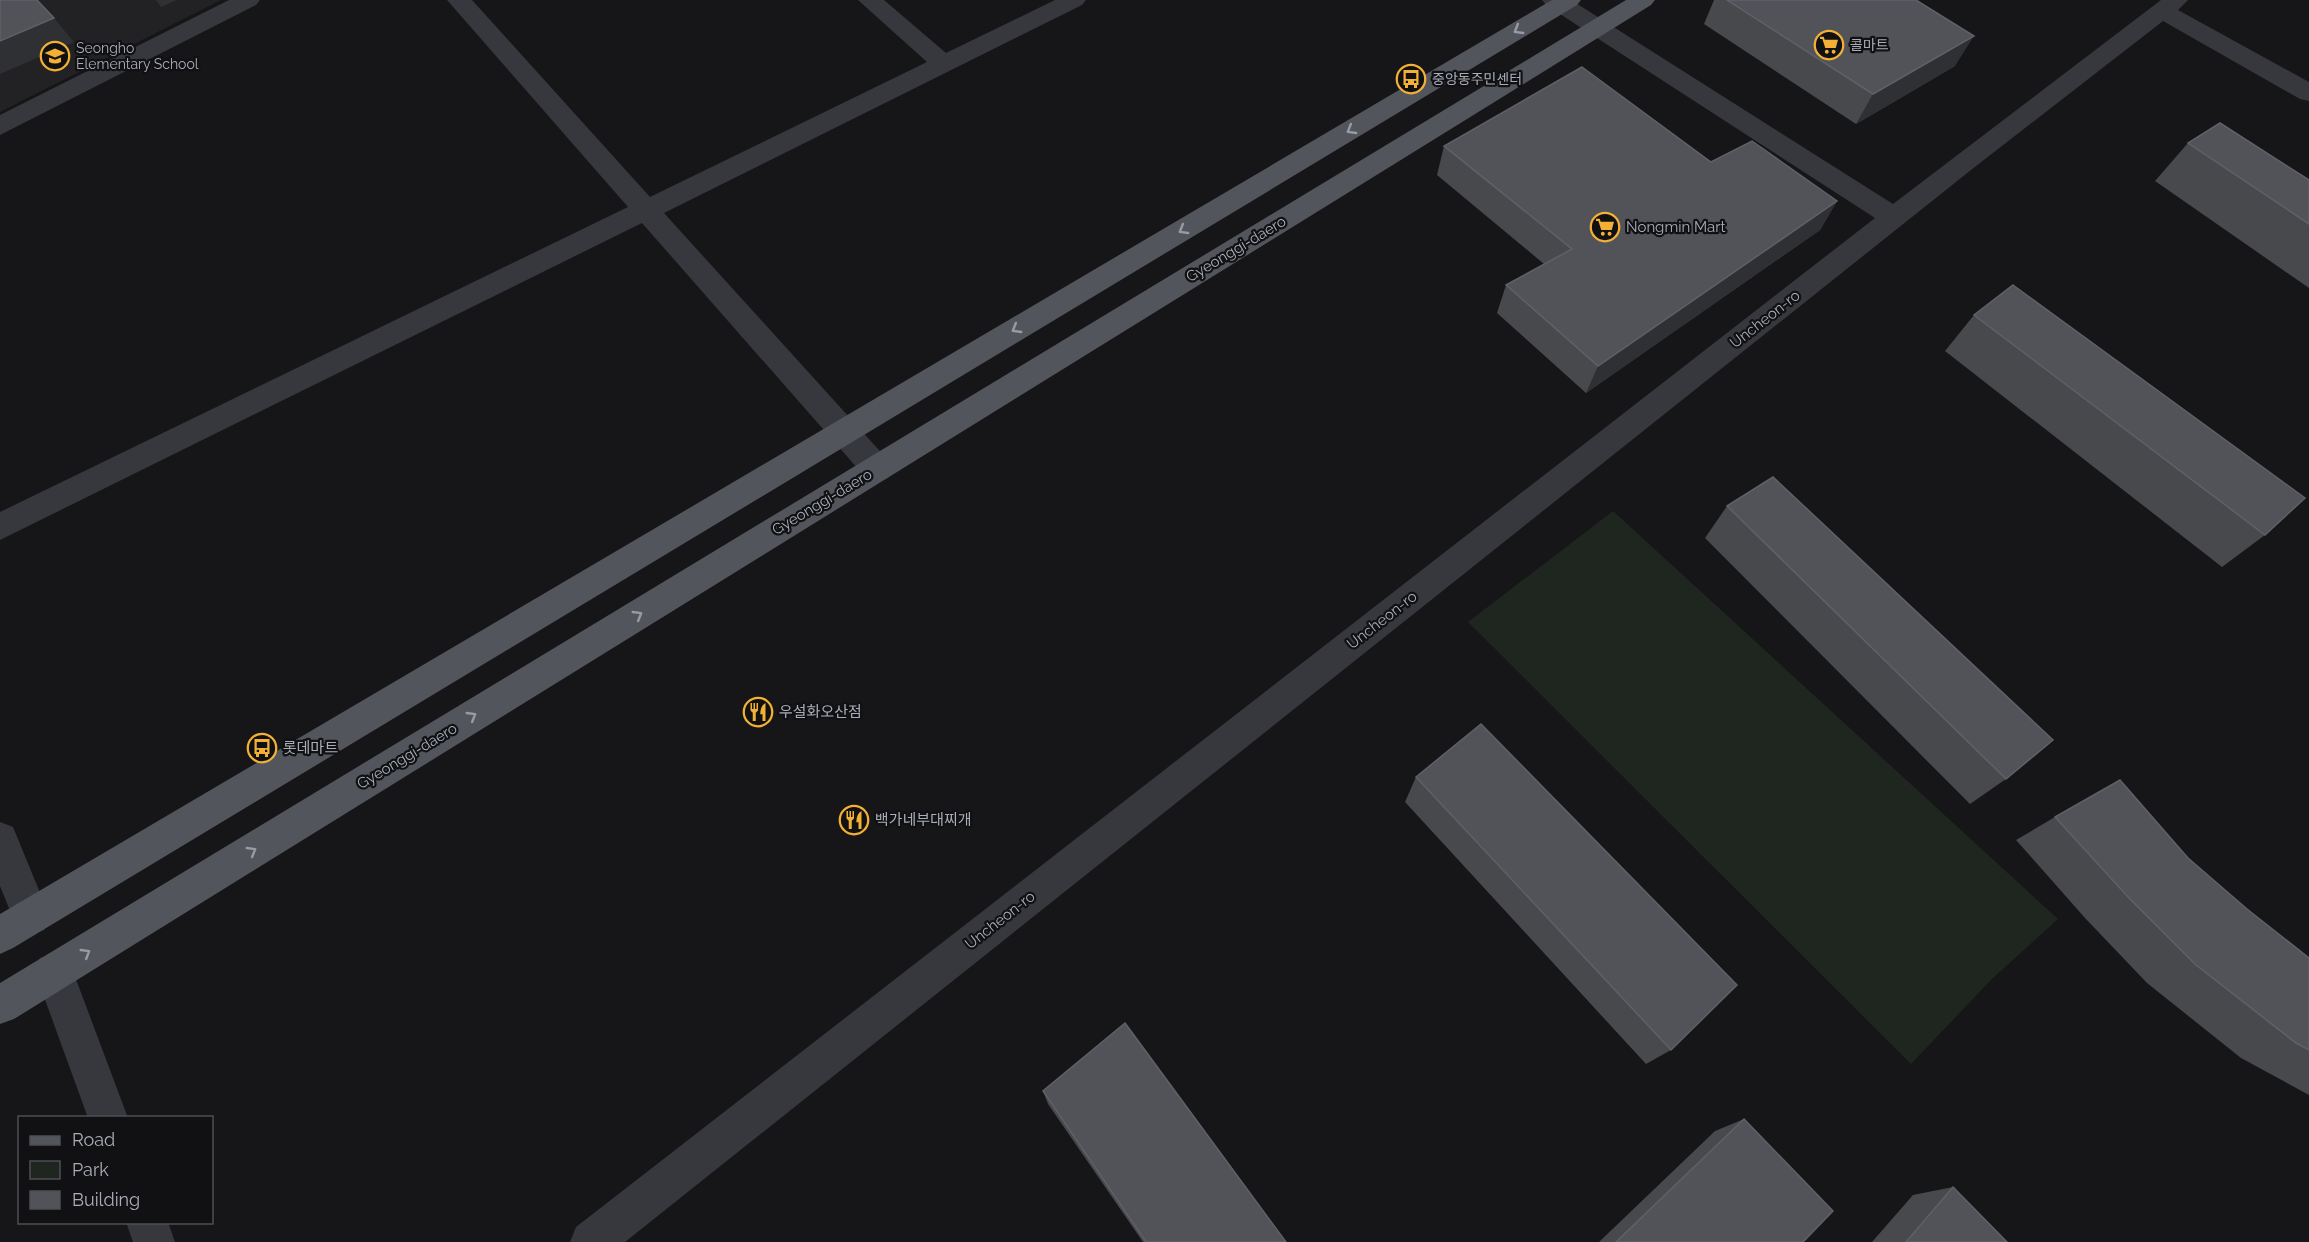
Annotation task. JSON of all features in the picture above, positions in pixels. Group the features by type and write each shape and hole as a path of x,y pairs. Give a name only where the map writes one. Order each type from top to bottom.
{"main road":[{"name":"Gyeonggi-daero","path":"0,1005 1643,0"},
{"path":"0,935 1561,1"}],"street":[{"path":"0,126 248,0"},
{"path":"459,0 877,469"},
{"path":"870,0 945,65"},
{"path":"0,527 1074,0"},
{"path":"1561,1 1598,28 1894,218"},
{"path":"2169,5 2309,93"},
{"name":"Uncheon-ro","path":"591,1242 1894,218 2169,5"},
{"path":"0,839 31,917"},
{"path":"54,972 107,1116"},
{"path":"148,1224 154,1242"}],"shaded area":[{"name":"Seongho Elementary School","path":"0,0 221,0 0,112"}],"green space":[{"path":"1613,511 2058,919 1991,980 1911,1064 1468,622"}],"building":[{"path":"0,0 37,0 54,18 0,41"},
{"path":"1727,0 1916,0 1974,36 1873,94"},
{"path":"1582,67 1711,162 1752,141 1837,201 1598,366 1506,285 1572,249 1444,146"},
{"path":"2220,123 2309,180 2309,224 2188,143"},
{"path":"2013,285 2305,498 2265,535 1974,315"},
{"path":"1773,477 2053,740 2006,779 1727,506"},
{"path":"1481,724 1737,985 1671,1050 1416,777"},
{"path":"2120,780 2188,858 2309,958 2309,1050 2296,1043 2196,965 2129,898 2055,817"},
{"path":"1125,1023 1286,1242 1146,1242 1043,1091"},
{"path":"1744,1119 1833,1211 1803,1242 1616,1242"},
{"path":"1953,1187 2007,1242 1906,1242"}],"place":[{"name":"콜마트","path":"1829,45"},
{"name":"Seongho Elementary School","path":"55,56"},
{"name":"중앙동주민센터","path":"1411,79"},
{"name":"Nongmin Mart","path":"1605,227"},
{"name":"우설화오산점","path":"758,712"},
{"name":"롯데마트","path":"262,748"},
{"name":"백가네부대찌개","path":"854,820"}]}
